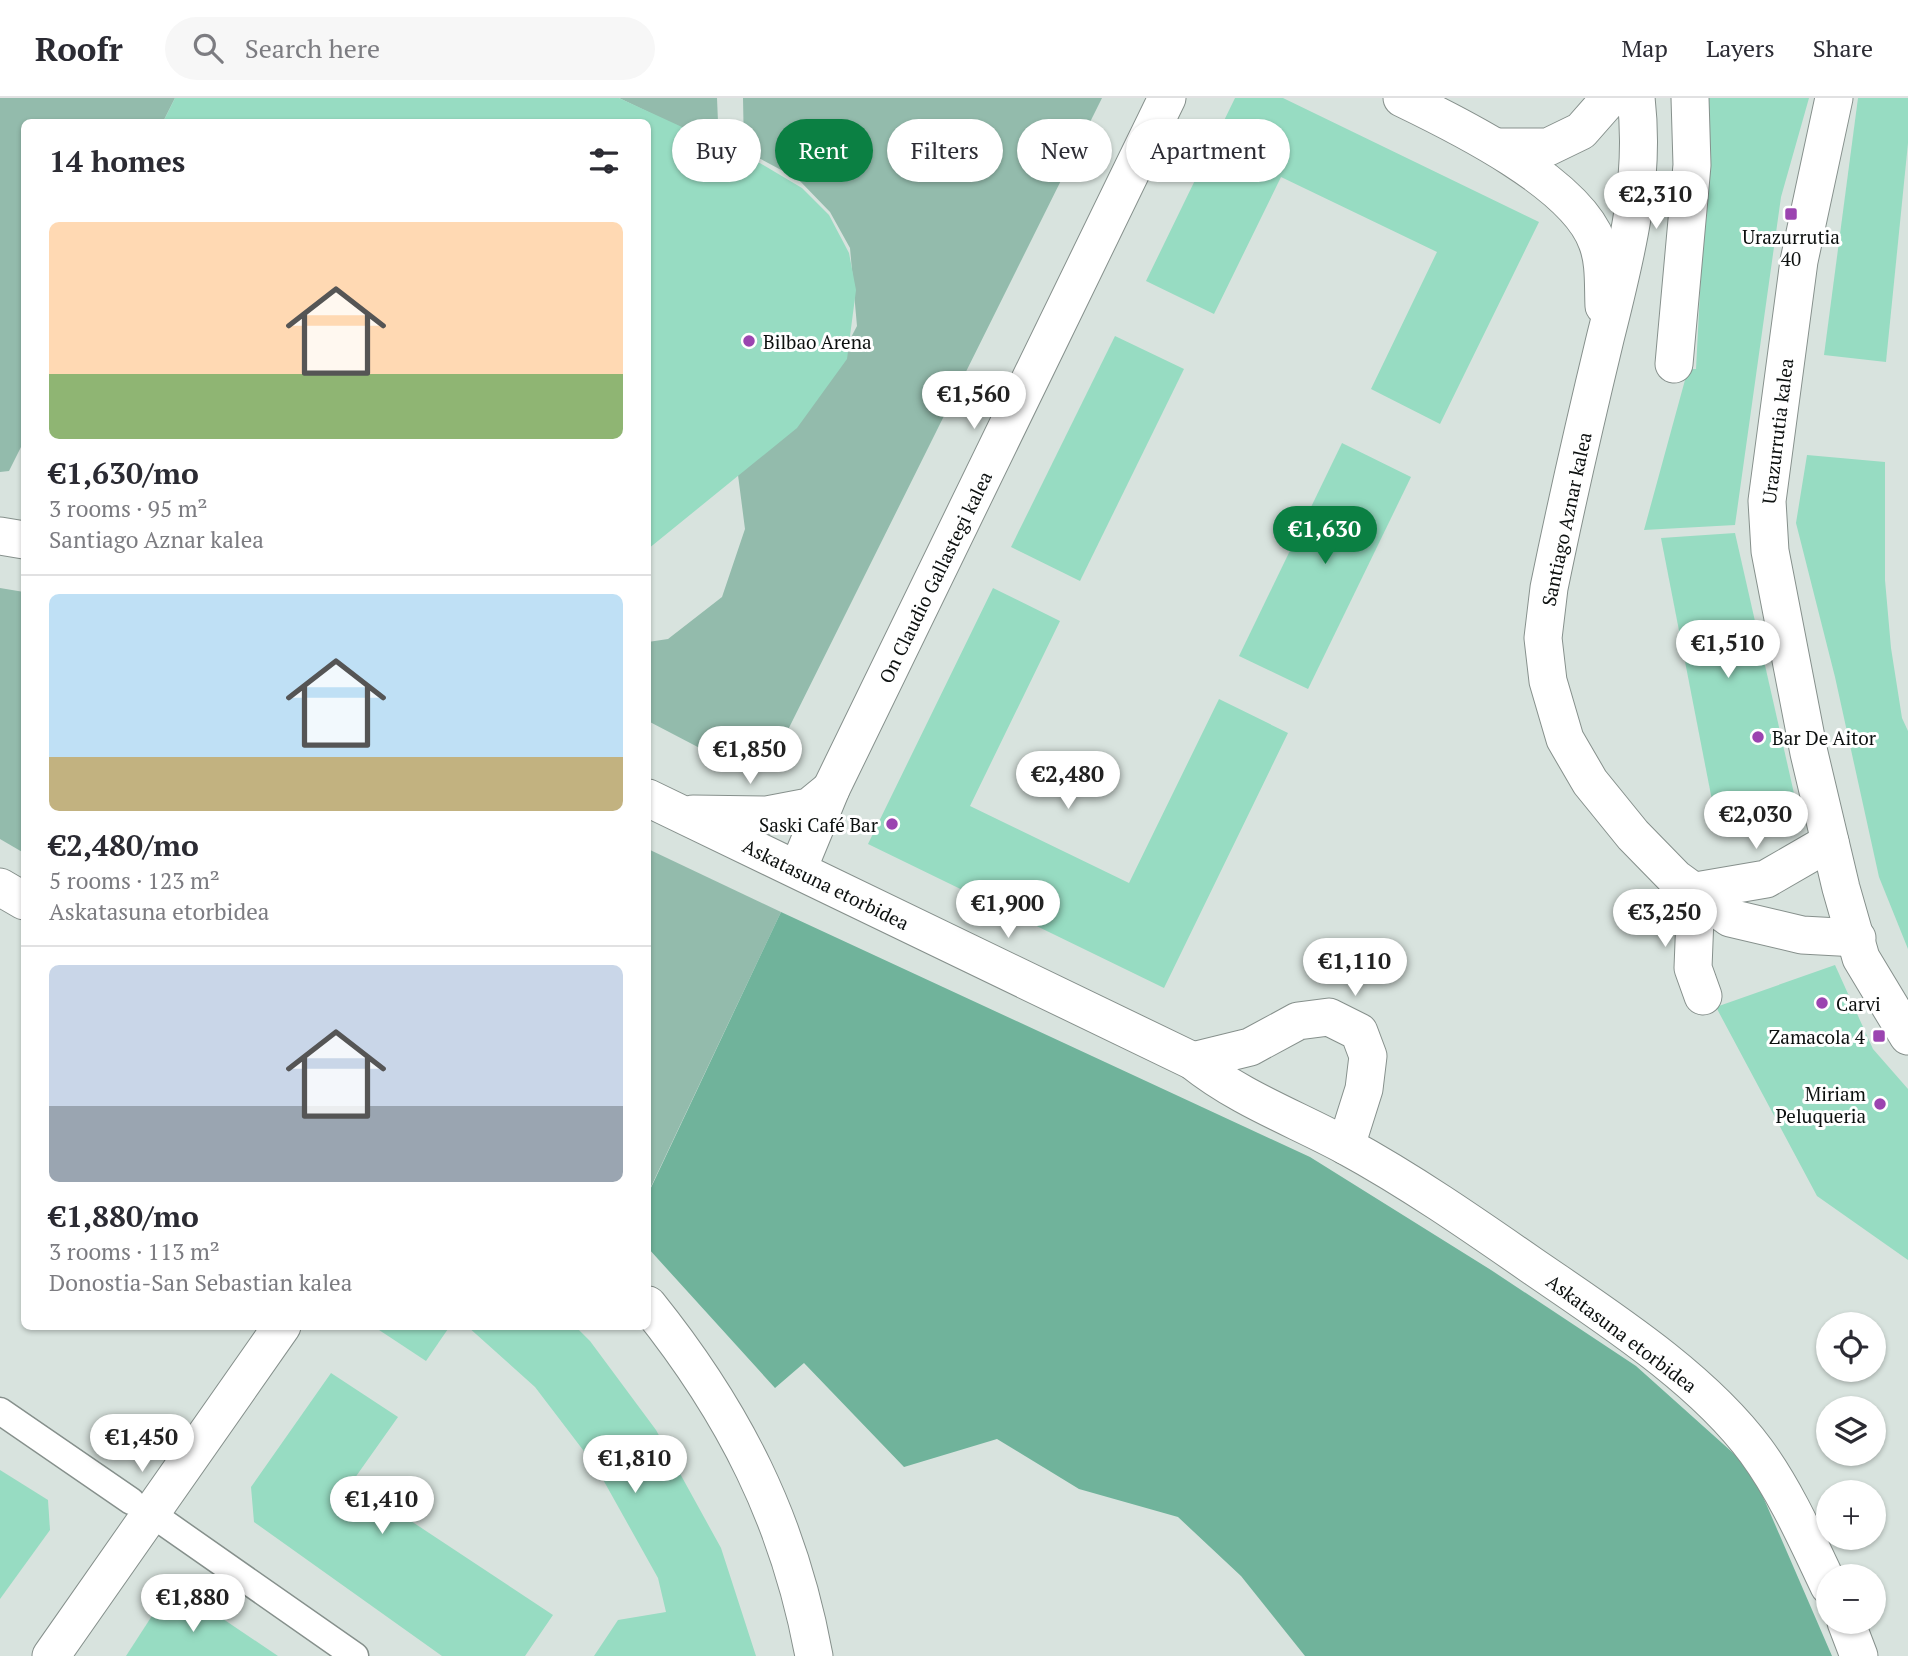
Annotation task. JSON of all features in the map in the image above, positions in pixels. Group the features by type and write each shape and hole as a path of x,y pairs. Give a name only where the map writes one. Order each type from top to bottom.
{"street":[{"name":"On Claudio Gallastegi kalea","path":"798,869 831,789 1167,98"},
{"path":"1402,98 1496,147 1567,199 1583,214 1598,243 1603,273 1605,339"},
{"path":"1496,147 1548,147 1581,131 1608,104 1610,98"},
{"name":"Santiago Aznar kalea","path":"1636,98 1639,167 1634,210 1625,265 1605,339 1549,588 1543,638 1548,681 1565,739 1590,782 1633,835 1675,878 1730,918 1802,935 1857,938"},
{"path":"1674,364 1692,165 1690,98"},
{"name":"Urazurrutia kalea","path":"1834,98 1800,261 1767,501 1770,551 1840,888 1861,958 1908,1036"},
{"path":"0,536 21,540"},
{"path":"681,814 767,815 809,807 831,789"},
{"name":"Askatasuna etorbidea","path":"651,799 1194,1061 1224,1086 1346,1146 1466,1220 1608,1317 1695,1386 1756,1450 1799,1522 1819,1564"},
{"path":"1703,996 1693,968 1696,891 1766,879 1830,842"},
{"path":"0,887 21,899"},
{"path":"1194,1061 1251,1047 1298,1021 1329,1017 1359,1032 1368,1056 1364,1089 1346,1146"},
{"path":"651,1309 689,1356 741,1438 786,1543 805,1606 814,1656"},
{"path":"51,1656 279,1330"},
{"path":"0,1410 131,1501"},
{"path":"162,1521 355,1656"},
{"path":"1851,1634 1859,1656"}],"green space":[{"path":"0,98 175,98 164,119 21,119 21,447 9,471 0,472"},
{"path":"619,98 717,98 718,119 672,119 672,123"},
{"path":"743,98 1102,98 1092,119 1017,119 1017,182 1060,182 771,764 715,756 651,723 651,642 668,639 722,597 745,529 738,475 825,387 857,326 850,248 830,212 801,182 873,182 873,119 775,119 775,167 761,159 761,119 743,119"},
{"path":"0,588 21,592 21,851 0,839"},
{"path":"651,850 781,912 651,1187"},
{"path":"781,912 1310,1157 1491,1270 1636,1366 1751,1469 1816,1619 1816,1634 1822,1634 1832,1656 1305,1656 1241,1576 1178,1517 1079,1489 997,1439 904,1467 804,1363 775,1388 651,1251 651,1188"}],"building":[{"name":"Bilbao Arena","path":"175,98 619,98 672,122 672,182 761,182 761,164 775,172 775,182 792,182 802,188 829,215 849,253 856,290 847,359 797,428 651,547 651,119 164,119"},
{"path":"1235,98 1283,98 1539,222 1440,424 1371,389 1437,252 1290,181 1290,119 1225,119"},
{"path":"1701,98 1809,98 1781,197 1735,525 1644,530 1688,369 1696,369 1701,272"},
{"path":"1858,98 1908,98 1908,143 1886,362 1824,355"},
{"path":"1194,182 1279,182 1214,314 1146,281"},
{"path":"1115,336 1184,369 1080,581 1011,547"},
{"path":"1342,443 1411,477 1308,689 1239,656"},
{"path":"1807,455 1885,462 1885,580 1891,648 1902,718 1908,731 1908,949 1879,877 1835,677 1796,523"},
{"path":"1735,533 1798,811 1717,826 1661,538"},
{"path":"993,588 1060,621 970,806 1129,883 1219,699 1288,733 1164,988 868,844"},
{"path":"1835,965 1873,1049 1908,1089 1908,1260 1817,1196 1716,1007"},
{"path":"379,1330 447,1330 426,1361"},
{"path":"471,1330 579,1330 590,1341 656,1430 721,1548 756,1656 594,1656 618,1620 666,1612 658,1578 596,1467 535,1387"},
{"path":"331,1373 398,1417 352,1482 553,1615 525,1656 442,1656 254,1522 251,1487"},
{"path":"0,1470 48,1500 50,1530 0,1599"},
{"path":"192,1598 278,1656 126,1656 159,1605"}],"place":[{"name":"Urazurrutia 40","path":"1791,214"},
{"name":"Bilbao Arena","path":"749,341"},
{"name":"Bar De Aitor","path":"1758,737"},
{"name":"Saski Café Bar","path":"892,824"},
{"name":"Carvi","path":"1822,1003"},
{"name":"Zamacola 4","path":"1879,1036"},
{"name":"Miriam Peluqueria","path":"1880,1104"}]}
